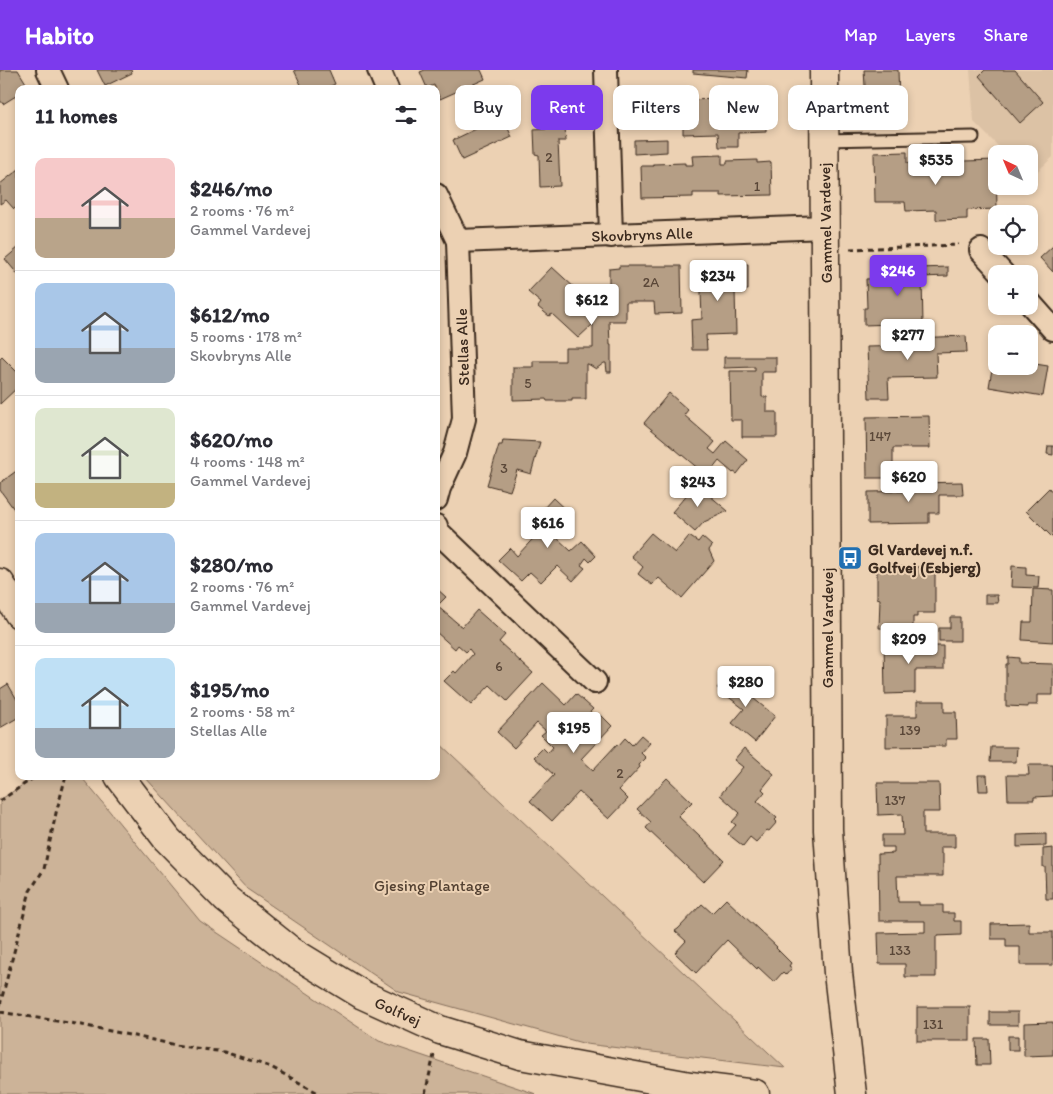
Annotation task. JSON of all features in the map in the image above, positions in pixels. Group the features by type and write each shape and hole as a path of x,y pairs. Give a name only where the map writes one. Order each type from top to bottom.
{"street":[{"path":"48,70 55,85"},
{"path":"379,70 385,85"},
{"path":"606,70 611,236"},
{"name":"Gammel Vardevej","path":"824,70 828,830 838,973 852,1094"},
{"name":"Stellas Alle","path":"440,203 458,241 464,419 455,453 440,486"},
{"name":"Skovbryns Alle","path":"458,241 611,236 825,238"},
{"path":"981,250 995,265"},
{"path":"1038,312 1053,329"},
{"path":"440,534 595,682"},
{"path":"0,583 15,607"},
{"name":"Golfvej","path":"122,780 167,839 226,899 292,951 363,995 440,1030 520,1055 680,1084 756,1094"}],"lane":[{"path":"824,140 973,138"}],"path":[{"path":"825,238 970,245 981,250"},
{"path":"0,801 30,780"},
{"path":"0,1005 30,891 44,869 65,780"},
{"path":"0,1012 82,1025 180,1046 224,1052 271,1067 320,1094"},
{"path":"425,1094 440,1030"}],"shaded area":[{"path":"970,70 1053,70 1053,157 1038,171 1038,145 997,145 974,122"}],"green space":[{"name":"Gjesing Plantage","path":"440,744 785,1068 586,1044 399,992 247,889 148,780 440,780"},
{"path":"30,780 84,780 200,921 379,1041 536,1094 0,1094 0,800"}],"building":[{"path":"0,70 18,70 27,85 15,85 15,96 3,104 0,100"},
{"path":"97,70 131,70 132,73 104,85"},
{"path":"294,70 329,70 335,84 333,85 301,85"},
{"path":"425,70 481,70 485,79 472,85 455,85 455,92 440,99 440,85 426,85 420,72"},
{"path":"693,70 748,70 747,78 693,73"},
{"path":"864,70 898,70 898,85 865,85"},
{"path":"985,70 1015,70 1043,102 1020,123 979,76"},
{"path":"709,99 709,130 766,130 766,132 738,133 738,147 719,147 718,133 683,134 683,130 699,130 699,100"},
{"path":"474,130 509,130 512,137 462,160 453,140"},
{"path":"534,130 565,130 566,141 558,141 560,186 540,187 539,155 535,154"},
{"path":"667,139 667,152 634,154 634,140"},
{"path":"907,152 907,163 936,162 936,171 964,170 964,161 988,160 988,195 997,195 997,205 988,205 988,209 967,210 967,219 936,220 936,210 906,211 905,202 875,202 874,153"},
{"path":"722,155 722,164 727,164 727,161 757,160 757,163 771,162 772,195 721,196 721,193 693,193 693,197 642,198 641,166 685,163 685,165 693,165 692,156"},
{"path":"15,172 14,209 6,200 0,204 0,184"},
{"path":"1053,246 1053,272 1040,258"},
{"path":"15,250 15,271 5,259"},
{"path":"748,264 748,290 735,290 736,334 706,335 707,350 692,350 691,320 702,319 700,265"},
{"path":"619,266 681,266 682,313 655,314 654,302 626,302 626,321 609,321 611,372 607,372 606,363 596,369 586,364 586,399 572,399 572,401 547,401 546,399 513,400 513,367 533,367 533,361 565,361 565,348 593,348 593,324 578,338 552,314 549,316 538,307 541,303 528,292 552,267 600,311 609,311 609,269 619,268"},
{"path":"948,267 948,276 921,277 920,279 922,279 923,324 894,326 894,324 864,325 864,308 867,308 866,279 892,278 891,269"},
{"path":"966,336 967,352 936,353 937,377 888,378 889,398 869,398 867,347 913,346 912,338"},
{"path":"2,357 15,370 15,390 0,404 0,359"},
{"path":"724,357 776,357 776,372 762,372 762,397 767,397 767,412 777,412 777,437 742,437 742,420 731,420 730,371 755,371 755,367 724,368"},
{"path":"1038,364 1048,366 1043,396 989,387 991,375 1038,375"},
{"path":"669,393 688,410 684,415 715,442 709,449 715,454 726,441 748,460 737,474 733,473 719,461 707,476 644,423"},
{"path":"929,416 930,448 893,448 893,478 867,478 866,417"},
{"path":"503,440 540,442 531,474 517,470 510,491 487,485 499,445 502,445"},
{"path":"1048,446 1053,446 1053,455 1047,454"},
{"path":"15,472 15,511 0,490 0,483"},
{"path":"962,482 963,495 939,495 939,513 929,513 929,523 868,524 868,492 917,491 917,483"},
{"path":"696,484 728,511 704,522 695,532 672,512"},
{"path":"1049,488 1053,493 1053,538 1026,511"},
{"path":"553,498 572,516 554,535 571,551 582,541 596,556 590,562 586,558 581,565 585,568 573,581 557,566 541,582 530,572 521,581 498,560 510,548 517,556 541,530 532,521"},
{"path":"651,533 675,553 689,536 698,542 702,537 712,546 709,550 714,561 682,598 659,578 652,585 638,574 643,567 631,556"},
{"path":"1012,566 1026,567 1026,575 1039,576 1038,588 1011,587"},
{"path":"877,567 935,567 935,613 917,613 917,617 913,617 913,629 879,628 880,599 877,598"},
{"path":"1033,589 1053,590 1053,642 1022,640 1023,622 1032,622"},
{"path":"440,592 446,597 440,603"},
{"path":"985,595 997,595 998,603 985,603"},
{"path":"440,609 462,627 477,610 505,635 499,642 533,673 507,701 490,685 471,705 444,681 454,671 456,673 473,654 469,649 466,652 458,645 455,649 440,636"},
{"path":"950,617 960,617 960,641 939,641 939,628 950,628"},
{"path":"916,642 915,646 943,646 943,670 915,670 915,693 885,694 884,643"},
{"path":"1008,657 1019,658 1019,663 1053,664 1053,695 1037,695 1037,705 1028,705 1028,707 1006,706 1006,664 1008,664"},
{"path":"730,672 751,690 748,694 775,716 755,742 732,723 744,709 717,688"},
{"path":"543,683 566,705 576,694 593,709 571,732 579,739 601,715 612,726 581,759 593,770 625,738 632,745 641,735 650,743 641,753 646,758 619,790 628,799 609,819 579,792 552,821 530,801 554,775 534,757 543,748 548,753 553,747 541,735 546,731 537,723 514,748 497,732"},
{"path":"8,684 15,696 15,719 0,728 0,689"},
{"path":"917,701 944,701 944,712 956,712 957,739 946,739 946,746 886,747 886,716 917,716"},
{"path":"991,747 1017,747 1016,762 990,762"},
{"path":"744,748 774,774 762,789 765,792 757,801 777,818 775,820 777,822 756,842 750,837 743,846 728,834 736,825 732,822 740,813 720,795 743,767 734,760"},
{"path":"1028,765 1053,765 1053,796 1034,797 1034,800 1008,800 1007,775 1029,775"},
{"path":"978,775 987,775 988,791 979,791"},
{"path":"667,778 692,802 678,816 724,860 703,882 646,828 651,822 637,809"},
{"path":"877,783 939,783 940,812 923,812 923,834 955,834 955,847 941,847 941,854 943,854 943,876 897,876 898,902 919,902 919,905 943,905 943,913 954,913 954,921 961,921 961,935 936,936 936,977 905,977 905,964 879,964 878,933 925,932 925,921 879,921 878,854 894,853 894,847 882,847 882,835 903,835 902,814 878,815"},
{"path":"1046,834 1046,846 1017,847 1017,835"},
{"path":"1053,848 1053,899 1046,899 1043,849"},
{"path":"726,899 777,947 791,963 789,966 792,968 786,975 783,972 774,982 758,967 757,969 727,940 696,973 675,953 686,941 675,931 702,904 712,913"},
{"path":"1029,923 1029,932 1053,932 1053,965 1020,965 1020,947 1006,947 1006,939 991,939 991,924"},
{"path":"917,1007 970,1007 970,1041 917,1041"},
{"path":"990,1012 1018,1012 1018,1025 990,1025"},
{"path":"1053,1022 1053,1055 1024,1056 1024,1023"},
{"path":"1008,1036 1018,1036 1018,1050 1008,1050"},
{"path":"976,1039 989,1039 990,1065 977,1065"}],"place":[{"name":"Gl Vardevej n.f. Golfvej (Esbjerg)","path":"850,558"}]}
